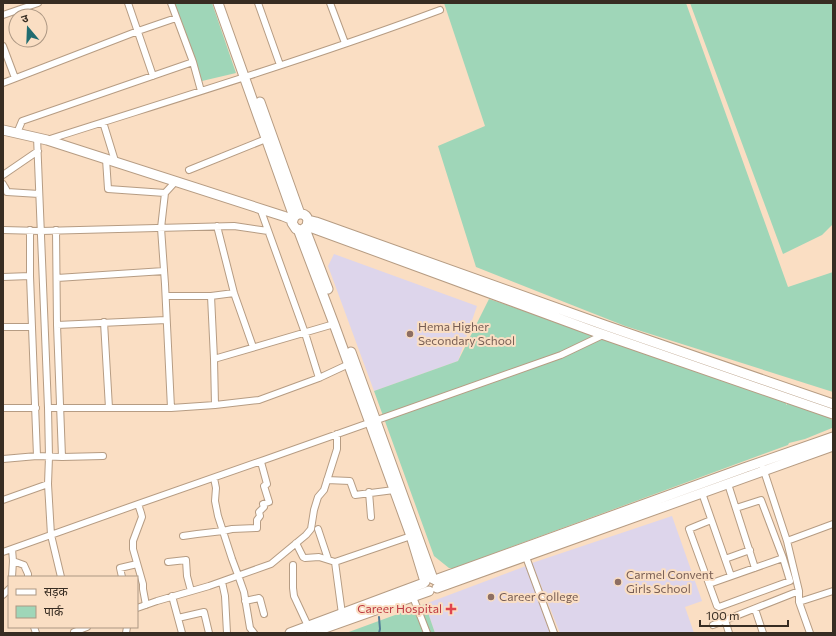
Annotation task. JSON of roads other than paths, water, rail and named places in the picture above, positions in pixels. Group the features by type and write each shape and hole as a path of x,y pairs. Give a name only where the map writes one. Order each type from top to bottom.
{"street":[{"path":"3,15 38,3"},
{"path":"128,3 152,76"},
{"path":"171,3 193,62 201,91"},
{"path":"218,3 247,76 295,217 294,226 324,225 616,329 833,404"},
{"path":"224,3 266,139 295,217"},
{"path":"258,3 280,65"},
{"path":"330,3 345,44"},
{"path":"47,140 345,44 440,10"},
{"path":"3,83 176,18"},
{"path":"3,46 15,78"},
{"path":"17,133 22,121 193,62"},
{"path":"103,122 110,160 108,189 165,193"},
{"path":"3,130 47,140 283,216 295,217 305,215 305,226 334,324 373,421 394,490 430,584"},
{"path":"37,137 48,408 48,484 51,535 61,576"},
{"path":"189,170 266,139"},
{"path":"3,175 38,151"},
{"path":"170,408 166,296 161,228 165,193 176,181"},
{"path":"3,184 8,192 39,194"},
{"path":"260,208 305,332 319,378"},
{"path":"217,226 234,293 253,347"},
{"path":"3,230 41,231 234,226 268,231"},
{"path":"305,226 604,335 833,414"},
{"path":"305,226 430,584"},
{"path":"30,230 31,327 36,408 37,456"},
{"path":"56,230 57,324 62,457"},
{"path":"57,278 164,271"},
{"path":"3,277 30,276"},
{"path":"166,296 211,296 234,293"},
{"path":"211,296 215,405"},
{"path":"57,324 166,320"},
{"path":"104,322 109,408"},
{"path":"214,359 334,324"},
{"path":"3,327 31,327"},
{"path":"3,552 561,355 616,329"},
{"path":"48,408 170,408 259,400 319,378 349,364"},
{"path":"3,408 36,408"},
{"path":"138,608 172,596 222,582 271,564 296,543 311,529 318,497 324,490 337,450 337,434"},
{"path":"801,453 833,436"},
{"path":"309,630 342,614 660,503 702,493 728,484 762,467 801,453 833,446"},
{"path":"3,459 37,456 103,456"},
{"path":"183,536 232,529 258,528 258,520 260,516 259,512 264,507 263,504 269,502 264,486 267,484 261,462"},
{"path":"290,633 309,630 412,597 430,584 526,557 744,468 762,467"},
{"path":"762,467 787,541 799,591 799,602 810,633"},
{"path":"214,478 216,488 215,501 223,531 238,575 250,628 254,633"},
{"path":"327,480 350,482 355,494 394,490"},
{"path":"3,500 48,484"},
{"path":"728,484 756,568"},
{"path":"369,492 371,517"},
{"path":"702,493 731,576"},
{"path":"711,520 689,529 716,604 719,607 790,581 761,500 736,508"},
{"path":"138,504 142,517 133,541 137,564 143,584 140,590 146,605"},
{"path":"787,541 833,524"},
{"path":"318,529 328,559"},
{"path":"296,543 303,557 305,558 319,557 335,562 411,536"},
{"path":"12,549 12,576"},
{"path":"725,559 750,550"},
{"path":"526,557 554,633"},
{"path":"709,584 783,558"},
{"path":"168,562 186,560 190,591"},
{"path":"13,561 24,565 28,576"},
{"path":"335,562 342,614"},
{"path":"122,576 120,568 137,564"},
{"path":"293,565 294,596 309,630"},
{"path":"222,582 225,596 227,633"},
{"path":"712,625 799,591"},
{"path":"799,602 833,591"},
{"path":"172,596 182,633"},
{"path":"412,597 427,633"},
{"path":"245,601 259,598 264,614"},
{"path":"755,609 763,633"},
{"path":"178,618 204,612 209,633"},
{"path":"725,620 729,633"},
{"path":"73,631 83,628"}],"waterway":[{"path":"379,617 379,633"}],"place":[{"name":"Hema Higher Secondary School","path":"410,334"},
{"name":"Carmel Convent Girls School","path":"618,582"},
{"name":"Career College","path":"491,597"},
{"name":"Career Hospital","path":"451,609"}]}
